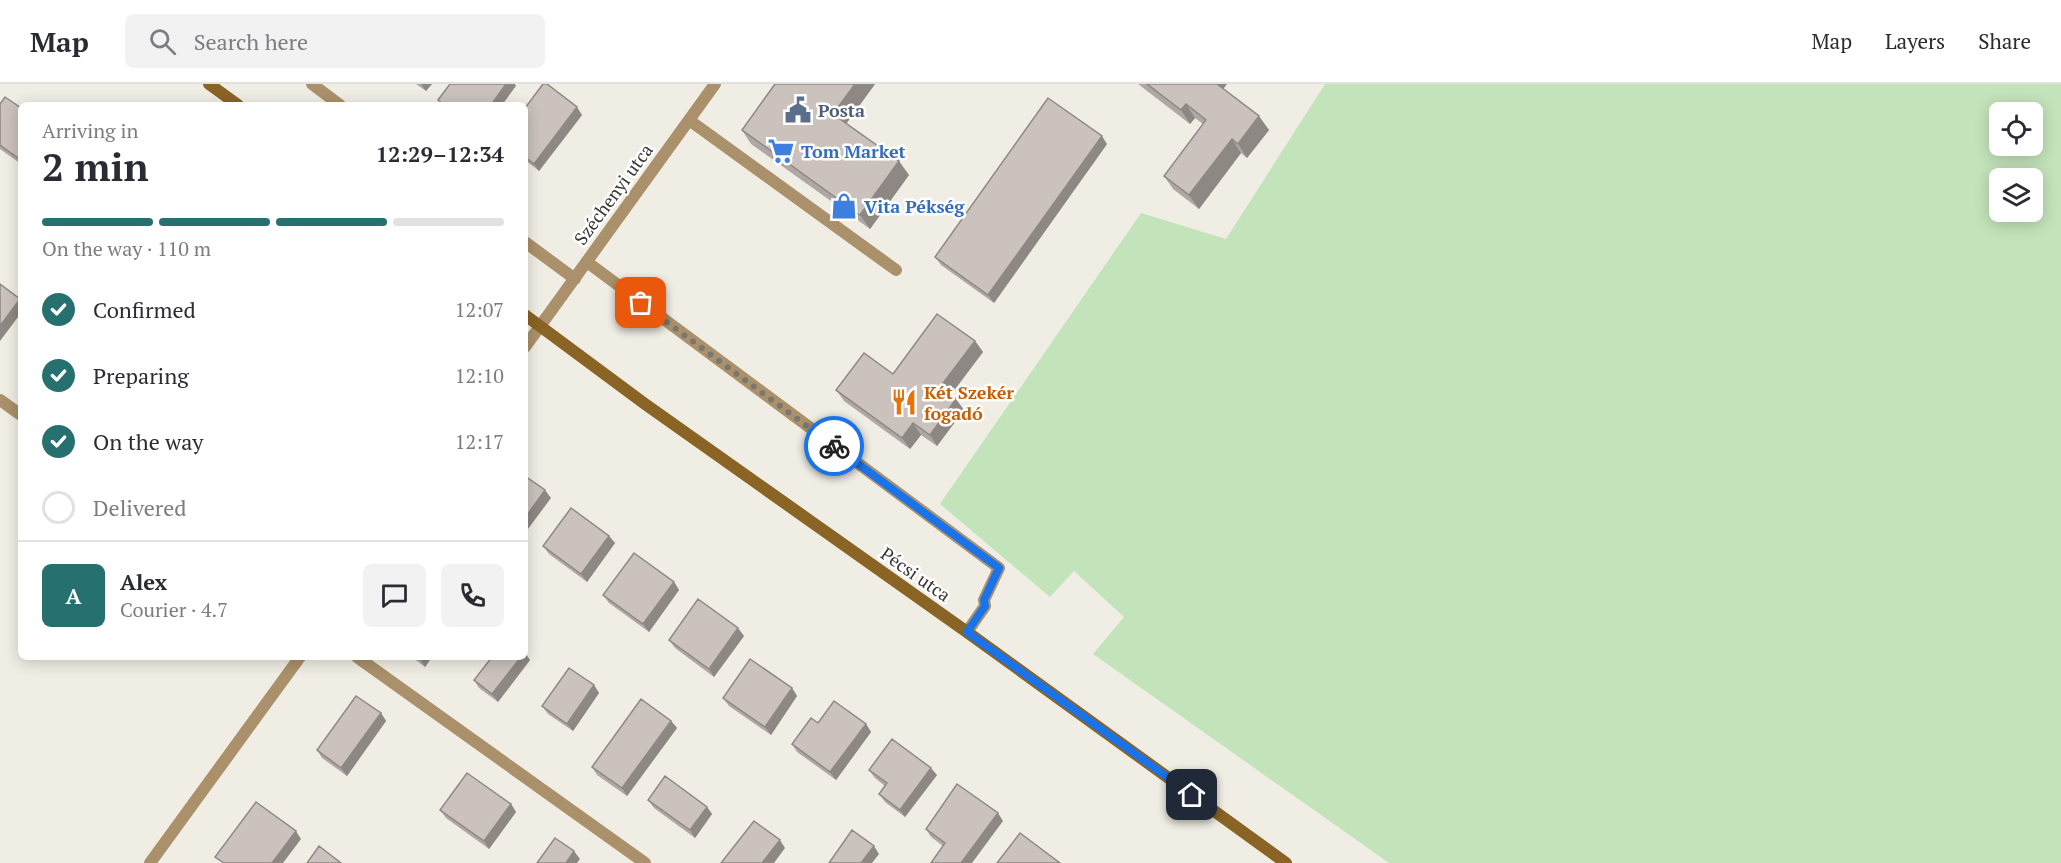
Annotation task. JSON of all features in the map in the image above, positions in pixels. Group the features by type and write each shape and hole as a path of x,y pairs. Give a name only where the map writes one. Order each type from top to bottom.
{"main road":[{"path":"209,84 234,102"},
{"name":"Pécsi utca","path":"528,317 645,404 967,632 1286,863"}],"street":[{"path":"312,84 336,102"},
{"name":"Széchenyi utca","path":"528,343 715,84"},
{"path":"689,120 896,270"},
{"path":"528,244 575,279"},
{"path":"587,262 999,568 984,600 985,606 967,632"},
{"path":"0,400 18,413"},
{"path":"150,863 298,660"},
{"path":"361,660 645,863"}],"green space":[{"path":"1325,84 2061,84 2061,863 1389,863 1093,654 1124,617 1074,571 1050,597 940,504 1141,213 1226,239"}],"building":[{"path":"450,84 506,84 493,102 440,102 438,100"},
{"path":"543,84 547,84 577,107 534,164 528,159 528,104"},
{"path":"775,84 855,84 833,114 899,161 860,215 742,130"},
{"path":"1147,84 1217,84 1259,116 1238,144 1232,139 1189,195 1164,176 1206,120 1186,104 1181,110"},
{"path":"5,97 18,106 18,158 0,145 0,104"},
{"path":"1048,98 1102,136 988,295 935,257"},
{"path":"0,284 18,298 18,302 0,326"},
{"path":"937,314 975,341 940,387 956,399 930,435 913,423 902,438 836,390 864,353 893,374"},
{"path":"528,478 545,490 528,514"},
{"path":"571,508 609,536 581,574 543,546"},
{"path":"634,553 674,582 643,624 603,595"},
{"path":"698,599 738,628 709,669 669,640"},
{"path":"750,659 792,688 765,727 723,698"},
{"path":"490,660 519,660 492,694 474,680"},
{"path":"569,668 594,685 567,724 542,706"},
{"path":"356,696 381,713 341,768 317,750"},
{"path":"641,699 671,721 622,788 592,767"},
{"path":"834,701 866,724 830,772 792,744 811,718 818,723"},
{"path":"892,739 931,768 900,810 879,794 887,783 869,770"},
{"path":"467,773 511,804 484,841 440,810"},
{"path":"665,776 707,807 690,830 648,800"},
{"path":"957,784 998,813 961,863 931,863 945,843 926,829"},
{"path":"256,802 296,831 272,863 224,863 215,857"},
{"path":"754,821 780,840 762,863 721,863"},
{"path":"852,830 874,846 861,863 829,863"},
{"path":"1020,833 1060,863 997,863"},
{"path":"555,838 574,851 566,863 537,863"},
{"path":"319,846 341,863 307,863"}],"way so far":[{"path":"641,303 834,446"}],"place":[{"name":"Posta","path":"798,110"},
{"name":"Tom Market","path":"781,151"},
{"name":"Vita Pékség","path":"844,206"},
{"name":"Két Szekér fogadó","path":"904,402"}],"route":[{"path":"834,446 999,568 984,600 985,606 980,617 967,632 1192,795"}]}
